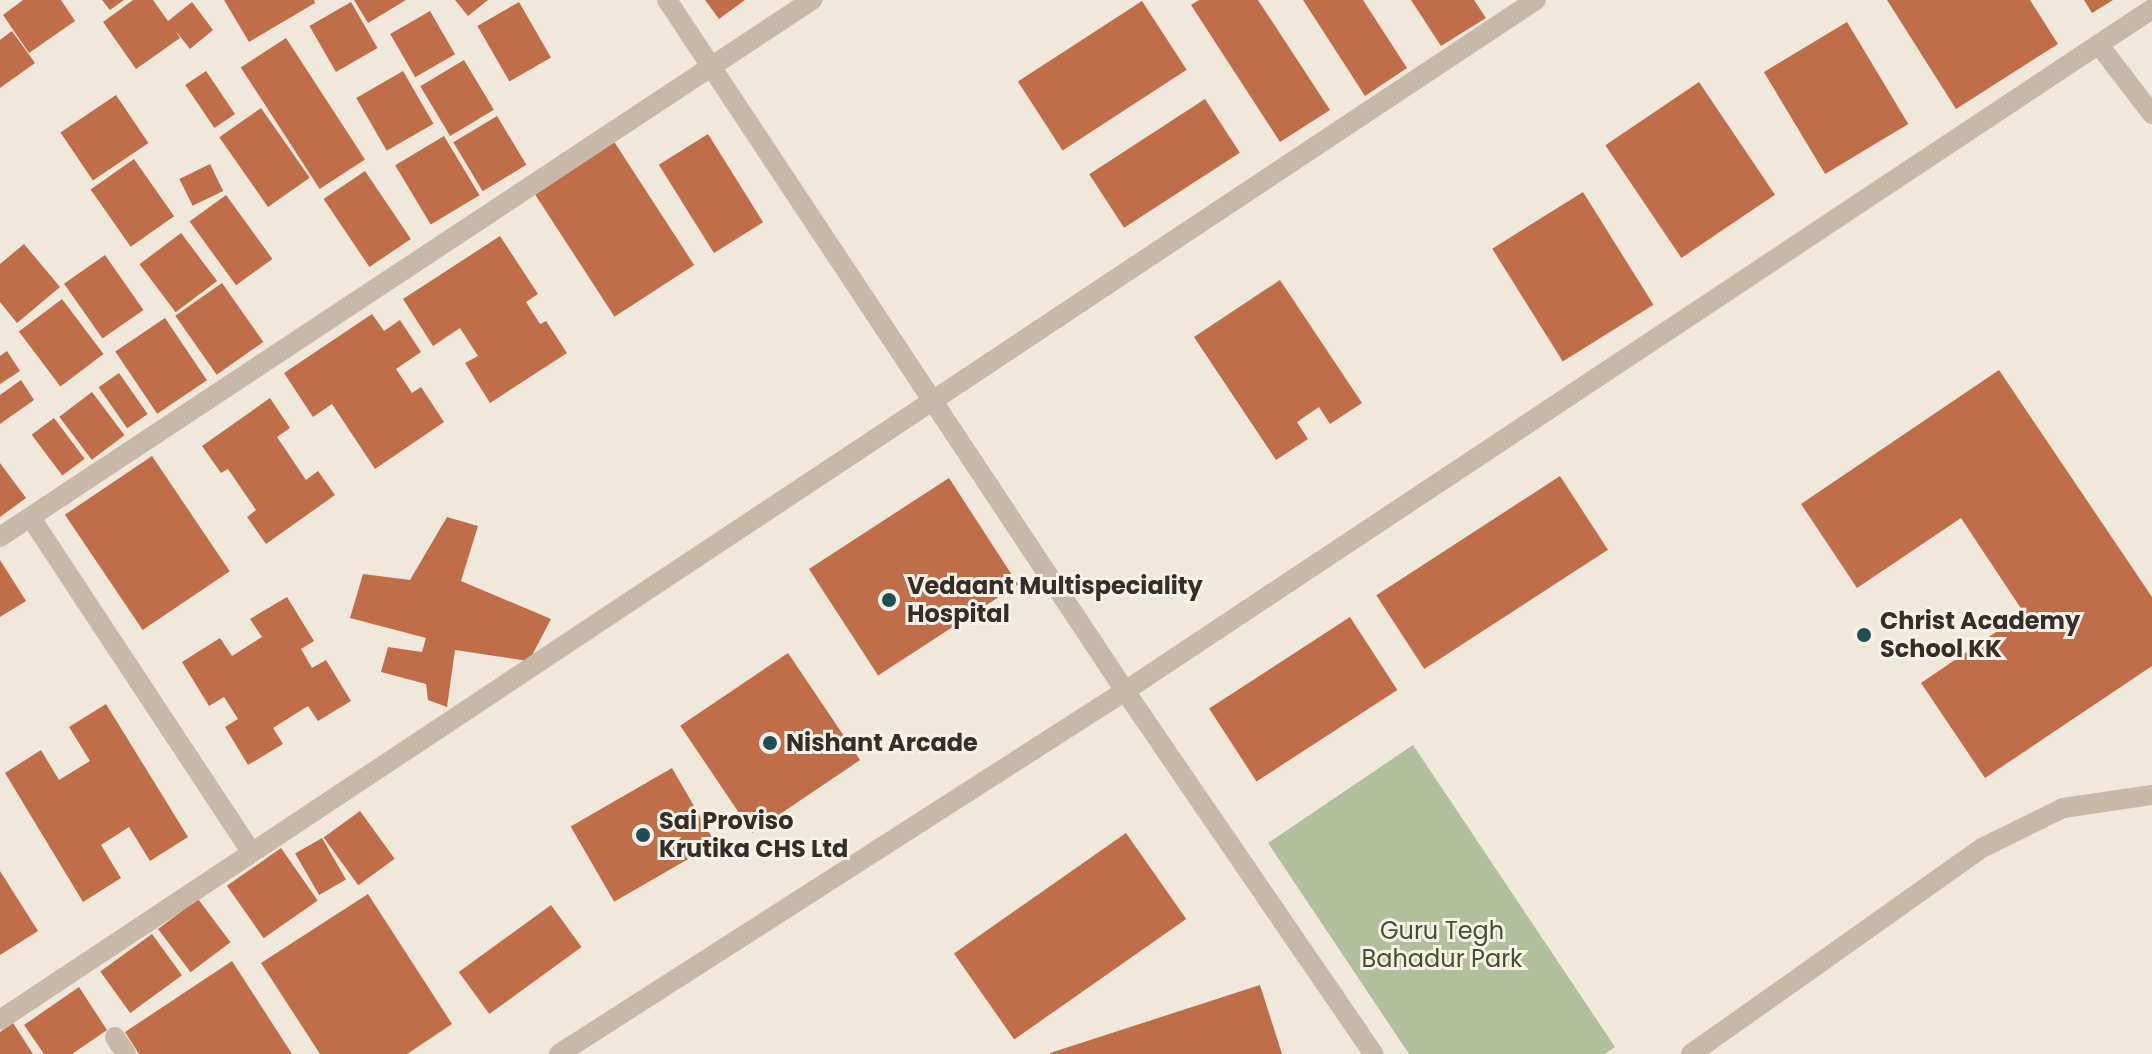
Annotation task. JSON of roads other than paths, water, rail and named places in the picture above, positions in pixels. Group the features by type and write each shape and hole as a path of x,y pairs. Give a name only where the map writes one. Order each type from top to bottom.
{"street":[{"path":"667,0 1125,691 1374,1054"},
{"path":"0,537 812,0"},
{"path":"0,1020 1536,0"},
{"path":"559,1054 1125,691 2152,9"},
{"path":"2099,45 2152,114"},
{"path":"31,518 252,853"},
{"path":"1691,1054 1982,848 2063,808 2152,795"}],"place":[{"name":"Vedaant Multispeciality Hospital","path":"889,600"},
{"name":"Christ Academy School KK","path":"1864,635"},
{"name":"Nishant Arcade","path":"770,743"},
{"name":"Sai Proviso Krutika CHS Ltd","path":"643,835"}],"park label":[{"name":"Guru Tegh Bahadur Park","path":"1442,945"}]}
